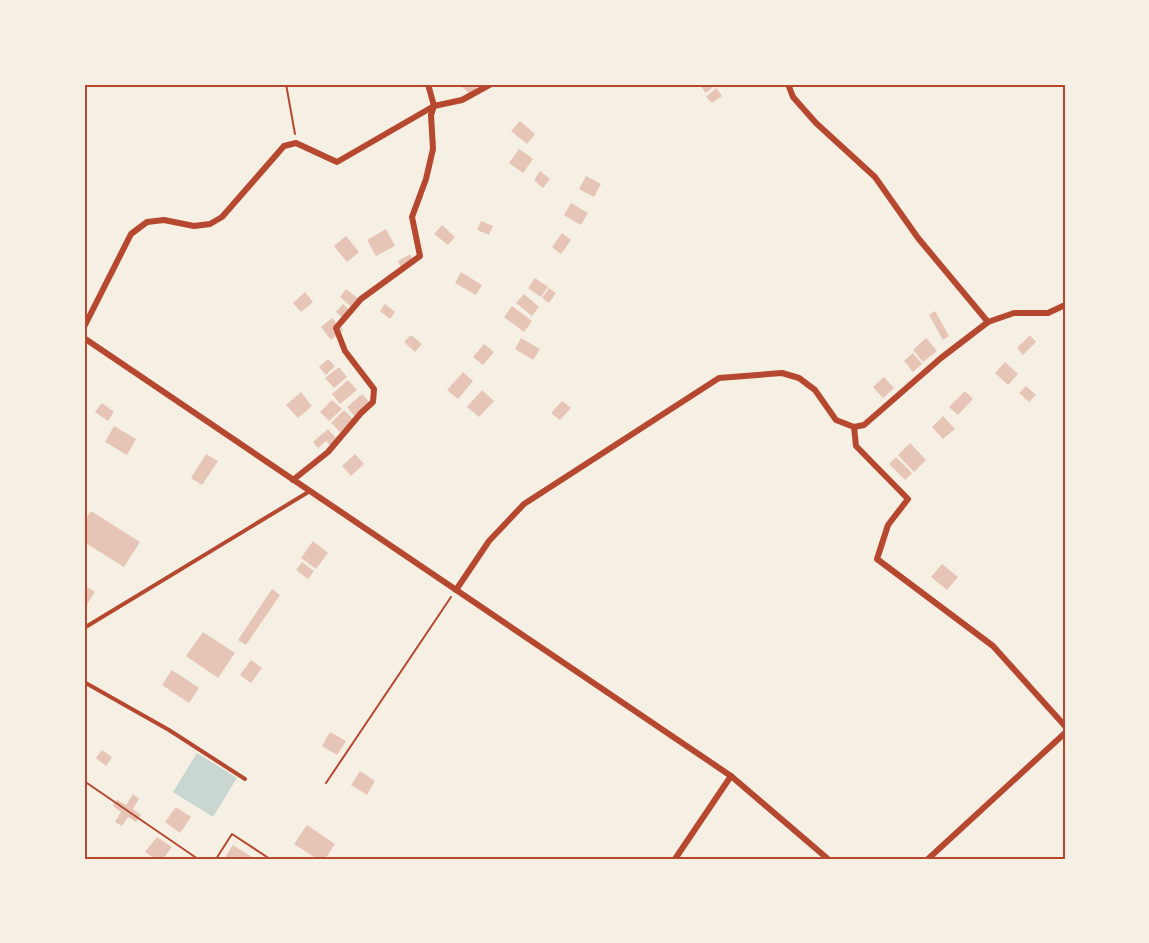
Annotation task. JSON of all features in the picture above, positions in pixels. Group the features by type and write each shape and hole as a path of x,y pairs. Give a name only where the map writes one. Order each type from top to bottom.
{"street":[{"path":"294,480 328,452 361,413 374,402 374,389 345,351 336,328 361,299 420,256 412,217 426,178 433,149 431,115 434,106 428,84"},
{"path":"84,327 131,234 147,222 164,220 194,226 210,224 222,217 284,146 296,143 337,162 434,106 462,100 491,84"},
{"path":"788,84 793,97 816,123 875,177 918,238 988,322"},
{"path":"456,590 489,541 524,504 719,378 782,373 799,378 815,390 836,420 854,427 864,425 884,410 941,358 988,322 1014,313 1048,314 1065,305"},
{"path":"84,338 731,776 828,859"},
{"path":"854,427 856,446 908,499 888,525 877,559 993,646 1065,726"},
{"path":"928,859 1065,733"},
{"path":"675,859 731,776"}],"lane":[{"path":"84,628 310,492"},
{"path":"84,682 169,730 245,779"}],"path":[{"path":"286,84 296,143"},
{"path":"326,783 456,590"},
{"path":"84,781 198,859"},
{"path":"216,859 232,834 270,859"}],"shaded area":[{"path":"197,753 237,778 213,817 173,792"}],"building":[{"path":"459,84 478,84 479,85 470,94"},
{"path":"699,84 711,84 713,87 706,93"},
{"path":"716,88 722,96 712,103 706,97"},
{"path":"520,121 535,134 527,144 511,131"},
{"path":"519,149 533,159 523,173 509,163"},
{"path":"540,171 550,179 543,188 534,180"},
{"path":"586,176 601,184 594,197 579,189"},
{"path":"571,203 588,213 581,225 564,215"},
{"path":"481,221 493,226 489,235 477,230"},
{"path":"442,225 455,237 448,245 434,234"},
{"path":"386,229 395,246 376,256 367,240"},
{"path":"562,233 571,240 561,254 552,247"},
{"path":"346,236 359,252 347,262 334,246"},
{"path":"410,254 415,264 402,270 398,261"},
{"path":"461,272 482,285 476,295 455,283"},
{"path":"535,278 548,287 541,297 528,288"},
{"path":"549,288 556,293 549,303 542,298"},
{"path":"346,289 361,301 354,309 340,297"},
{"path":"305,292 313,302 301,312 293,303"},
{"path":"524,294 539,307 532,316 516,303"},
{"path":"343,304 353,313 346,321 336,312"},
{"path":"385,304 395,312 390,319 380,311"},
{"path":"512,306 532,321 524,332 504,317"},
{"path":"935,311 949,336 943,340 929,315"},
{"path":"332,318 343,330 331,340 321,327"},
{"path":"411,335 422,344 415,352 404,342"},
{"path":"1030,335 1036,342 1023,355 1017,348"},
{"path":"521,338 540,349 533,360 515,349"},
{"path":"926,338 937,351 923,362 913,350"},
{"path":"484,344 494,352 483,365 473,357"},
{"path":"913,353 922,364 913,372 904,361"},
{"path":"328,359 335,366 326,375 319,367"},
{"path":"1005,362 1018,374 1008,385 995,373"},
{"path":"339,367 347,377 334,388 325,378"},
{"path":"463,372 473,381 458,399 447,390"},
{"path":"884,377 894,388 883,398 873,387"},
{"path":"348,380 357,390 340,404 332,394"},
{"path":"1026,386 1036,395 1029,402 1019,393"},
{"path":"482,390 494,401 479,417 467,407"},
{"path":"965,391 973,399 958,415 949,407"},
{"path":"301,392 312,406 298,418 286,405"},
{"path":"362,394 371,404 355,417 347,407"},
{"path":"332,400 342,409 329,421 320,412"},
{"path":"562,401 571,408 560,420 551,413"},
{"path":"102,403 114,412 108,421 95,412"},
{"path":"344,410 353,419 340,432 331,423"},
{"path":"943,416 955,429 943,439 932,427"},
{"path":"114,426 136,439 127,455 105,442"},
{"path":"328,429 338,440 331,446 326,441 318,448 313,442"},
{"path":"910,443 926,460 914,472 898,455"},
{"path":"206,454 218,461 202,485 191,478"},
{"path":"355,454 364,464 351,476 342,466"},
{"path":"896,457 912,473 905,480 889,464"},
{"path":"91,511 140,542 124,567 84,542 84,522"},
{"path":"313,541 328,553 316,569 301,558"},
{"path":"302,562 314,571 308,579 296,570"},
{"path":"942,564 958,577 947,590 931,577"},
{"path":"84,585 95,592 87,604 84,602"},
{"path":"272,589 280,595 246,645 238,640"},
{"path":"203,632 235,653 218,678 186,656"},
{"path":"251,660 262,668 251,683 240,675"},
{"path":"172,670 199,688 189,703 162,685"},
{"path":"330,732 346,741 337,755 322,746"},
{"path":"102,750 112,757 106,766 96,758"},
{"path":"360,771 375,781 367,795 351,785"},
{"path":"133,794 139,799 133,809 141,815 136,822 128,817 122,826 115,822 121,812 113,806 117,800 126,805"},
{"path":"176,807 191,817 180,833 165,822"},
{"path":"307,825 335,844 325,859 317,859 294,844"},
{"path":"157,837 172,847 163,859 155,859 145,852"},
{"path":"233,845 255,859 224,859"}]}
